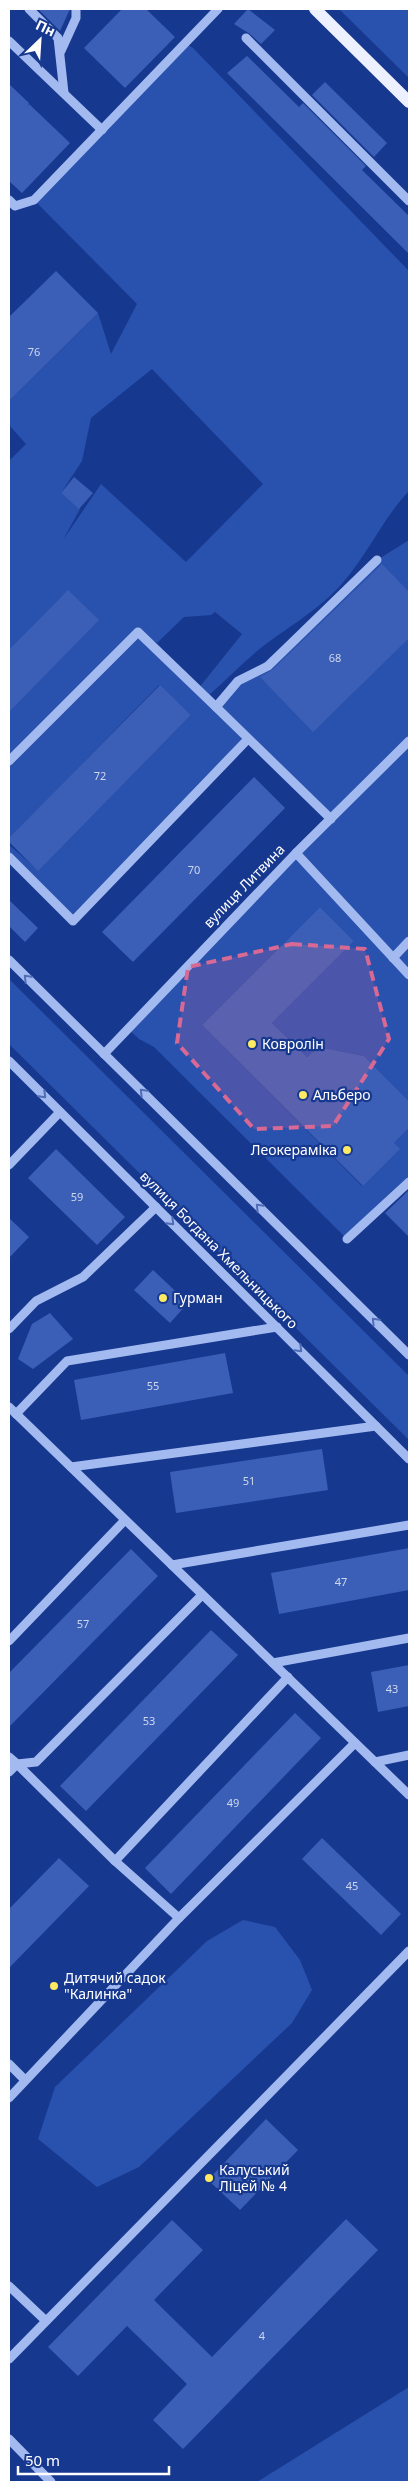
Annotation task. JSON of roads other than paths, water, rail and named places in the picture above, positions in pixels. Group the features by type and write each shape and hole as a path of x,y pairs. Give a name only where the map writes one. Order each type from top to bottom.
{"main road":[{"path":"315,9 409,102"}],"street":[{"path":"29,9 58,38 64,93"},
{"path":"60,54 76,18 76,9"},
{"path":"9,200 15,206 34,200 214,10"},
{"path":"246,38 409,201"},
{"path":"9,40 102,130"},
{"path":"216,707 238,682 268,666 377,560"},
{"path":"9,761 138,632 331,819"},
{"path":"9,857 73,921 248,739"},
{"name":"вулиця Литвина","path":"104,1054 296,854 409,741"},
{"path":"296,854 409,975"},
{"path":"393,958 409,941"},
{"path":"9,960 409,1355"},
{"name":"вулиця Богдана Хмельницького","path":"9,1061 409,1459"},
{"path":"9,1165 60,1112"},
{"path":"347,1239 409,1182"},
{"path":"9,1329 36,1301 83,1277 156,1207"},
{"path":"277,1327 67,1361 12,1410 409,1795"},
{"path":"71,1467 376,1426"},
{"path":"9,1641 125,1520"},
{"path":"172,1565 409,1525"},
{"path":"9,1772 18,1764 36,1762 202,1595"},
{"path":"273,1663 409,1638"},
{"path":"115,1861 288,1677"},
{"path":"9,2098 179,1918 355,1742"},
{"path":"375,1762 409,1756"},
{"path":"9,1757 115,1861 179,1918"},
{"path":"9,2359 409,1951"},
{"path":"9,2064 26,2080"},
{"path":"9,2286 46,2321"},
{"path":"9,2439 51,2482"}],"place":[{"name":"Ковролін","path":"252,1044"},
{"name":"Альберо","path":"303,1095"},
{"name":"Леокераміка","path":"347,1150"},
{"name":"Гурман","path":"163,1298"},
{"name":"Дитячий садок \"Калинка\"","path":"54,1986"},
{"name":"Калуський Ліцей № 4","path":"209,2178"}]}
